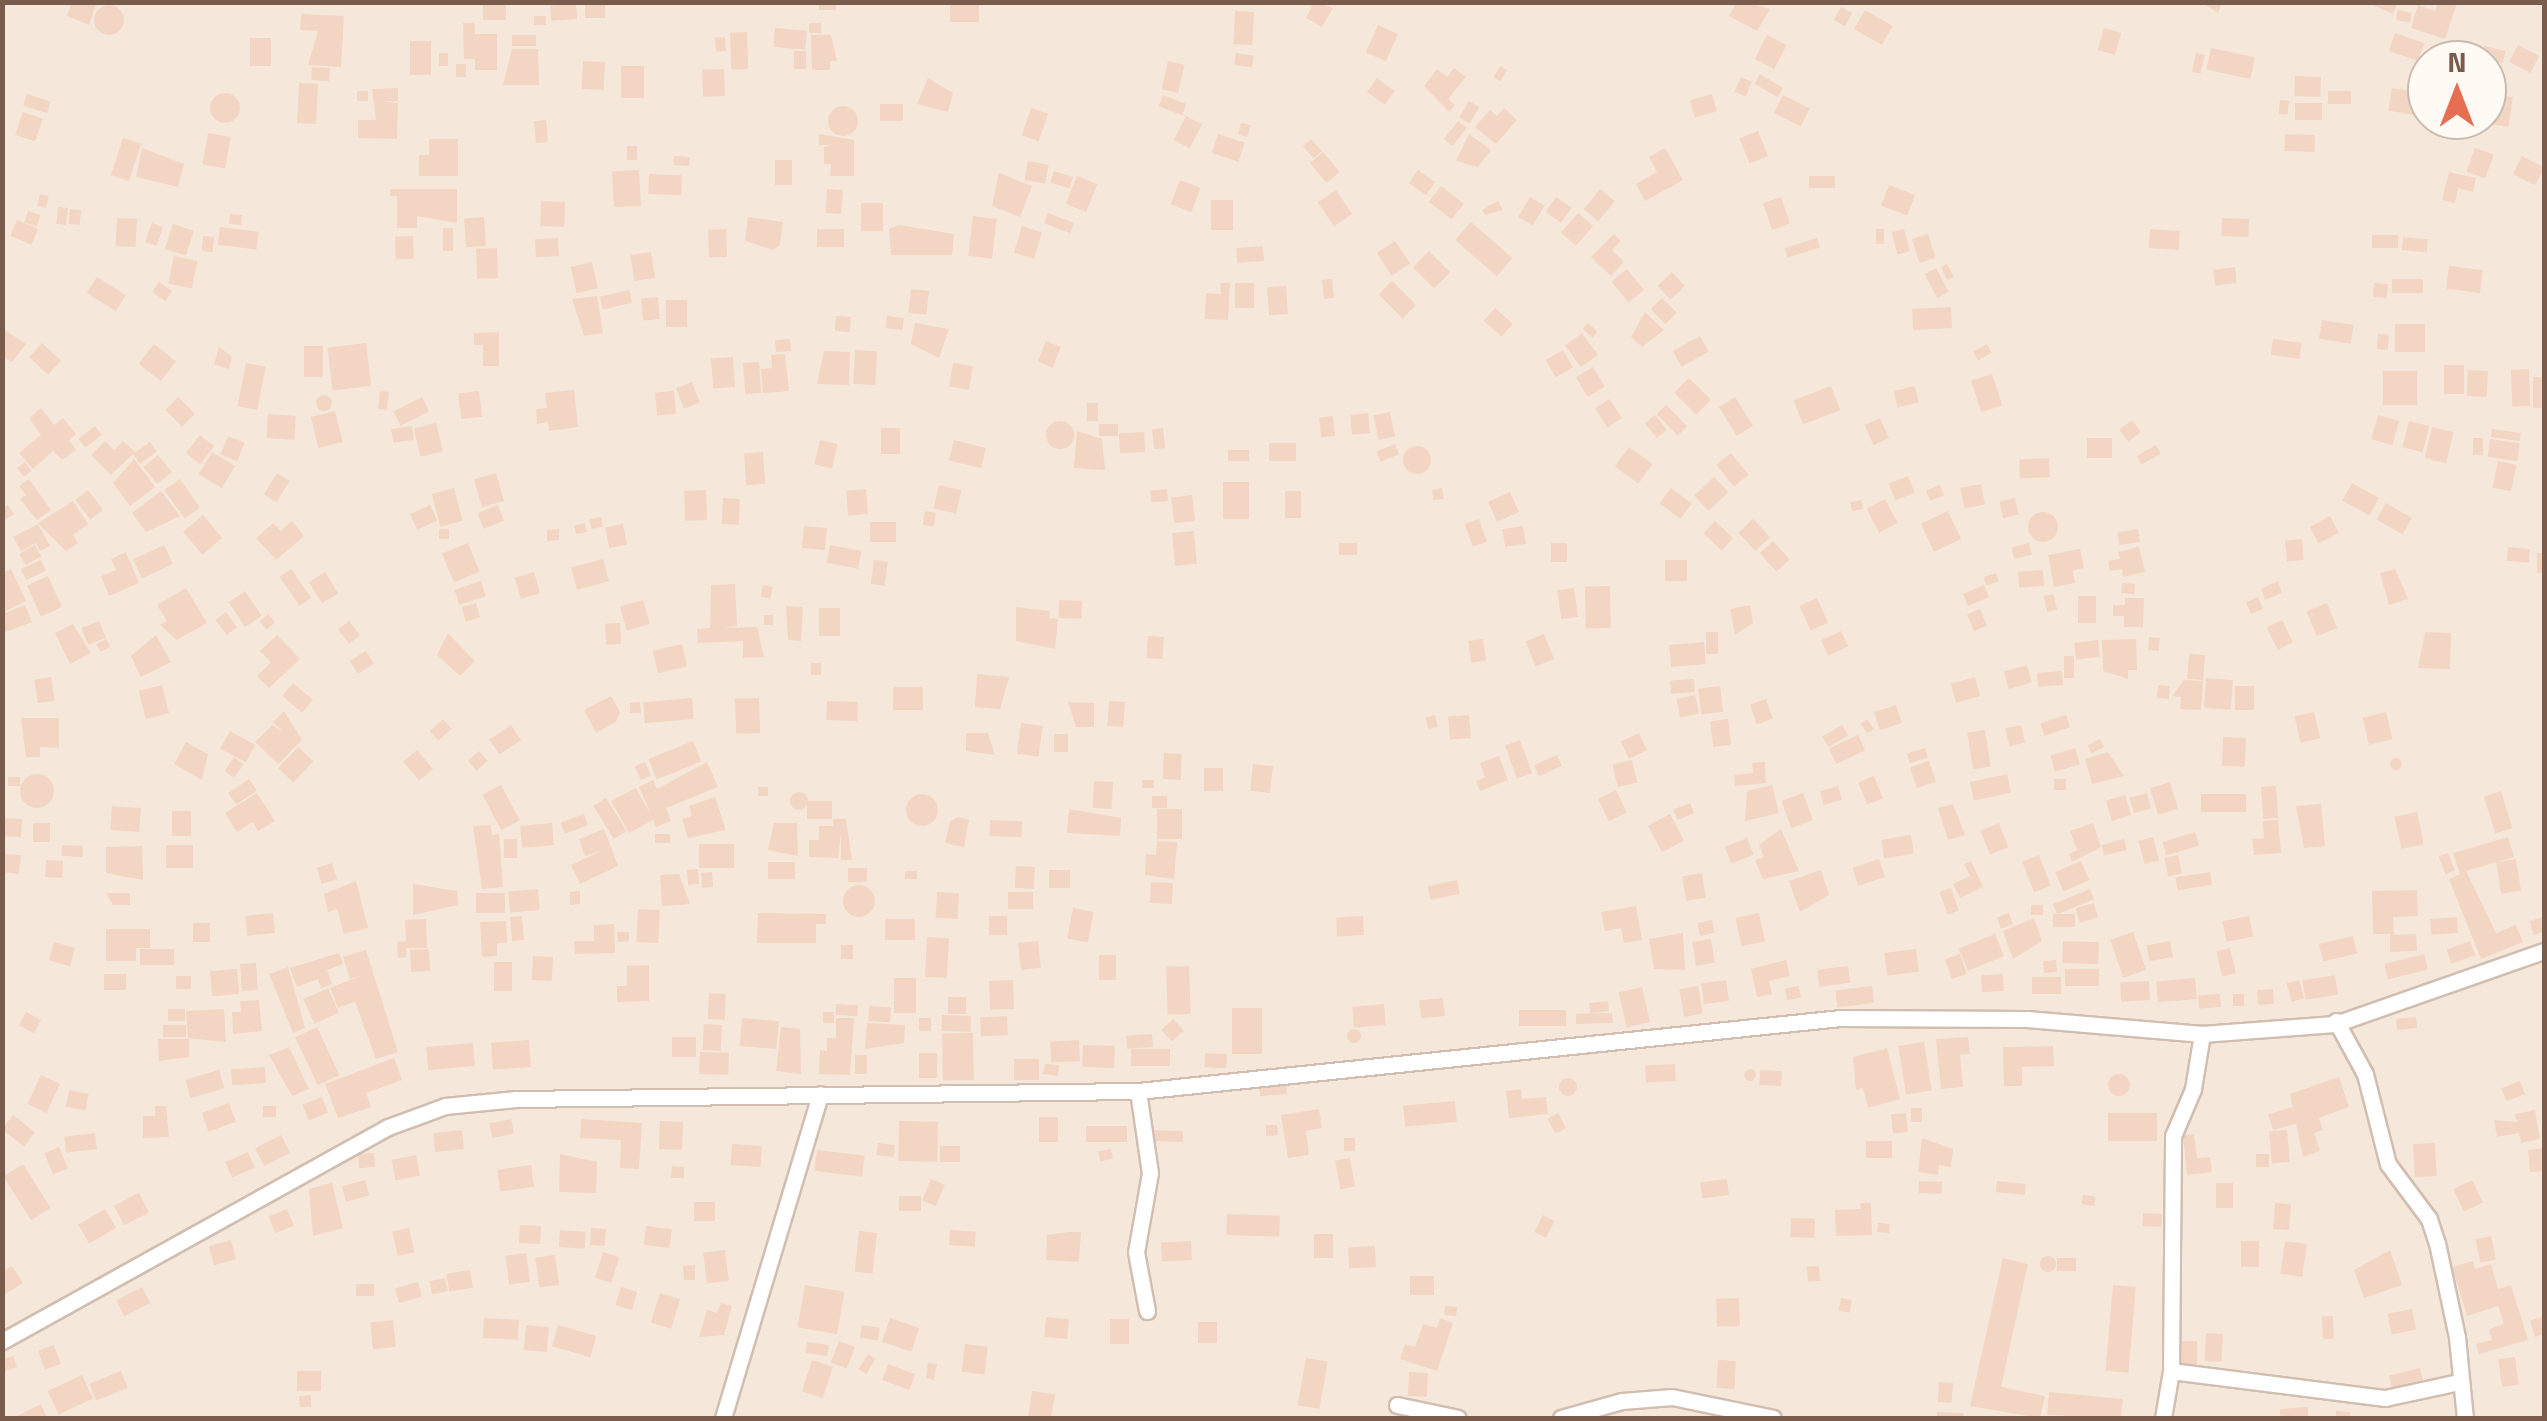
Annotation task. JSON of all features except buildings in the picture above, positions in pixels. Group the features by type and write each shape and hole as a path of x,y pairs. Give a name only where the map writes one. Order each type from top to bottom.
{"street":[{"path":"2,1341 388,1127 445,1106 820,1094 1138,1091 1841,1018 2028,1019 2202,1034 2336,1021 2544,951"},
{"path":"2336,1021 2365,1074 2388,1164 2429,1219 2438,1243 2457,1337 2465,1418"},
{"path":"2163,1418 2171,1371 2173,1136 2193,1089 2202,1034"},
{"path":"1138,1091 1150,1173 1136,1252 1146,1310"},
{"path":"723,1418 820,1094"},
{"path":"2171,1371 2385,1398 2459,1382"},
{"path":"1561,1418 1622,1401 1672,1398 1773,1418"},
{"path":"1622,1401 1624,1418"},
{"path":"1397,1405 1458,1418"}],"shaded area":[{"path":"3,3 2544,3 2544,1418 3,1418"}]}
